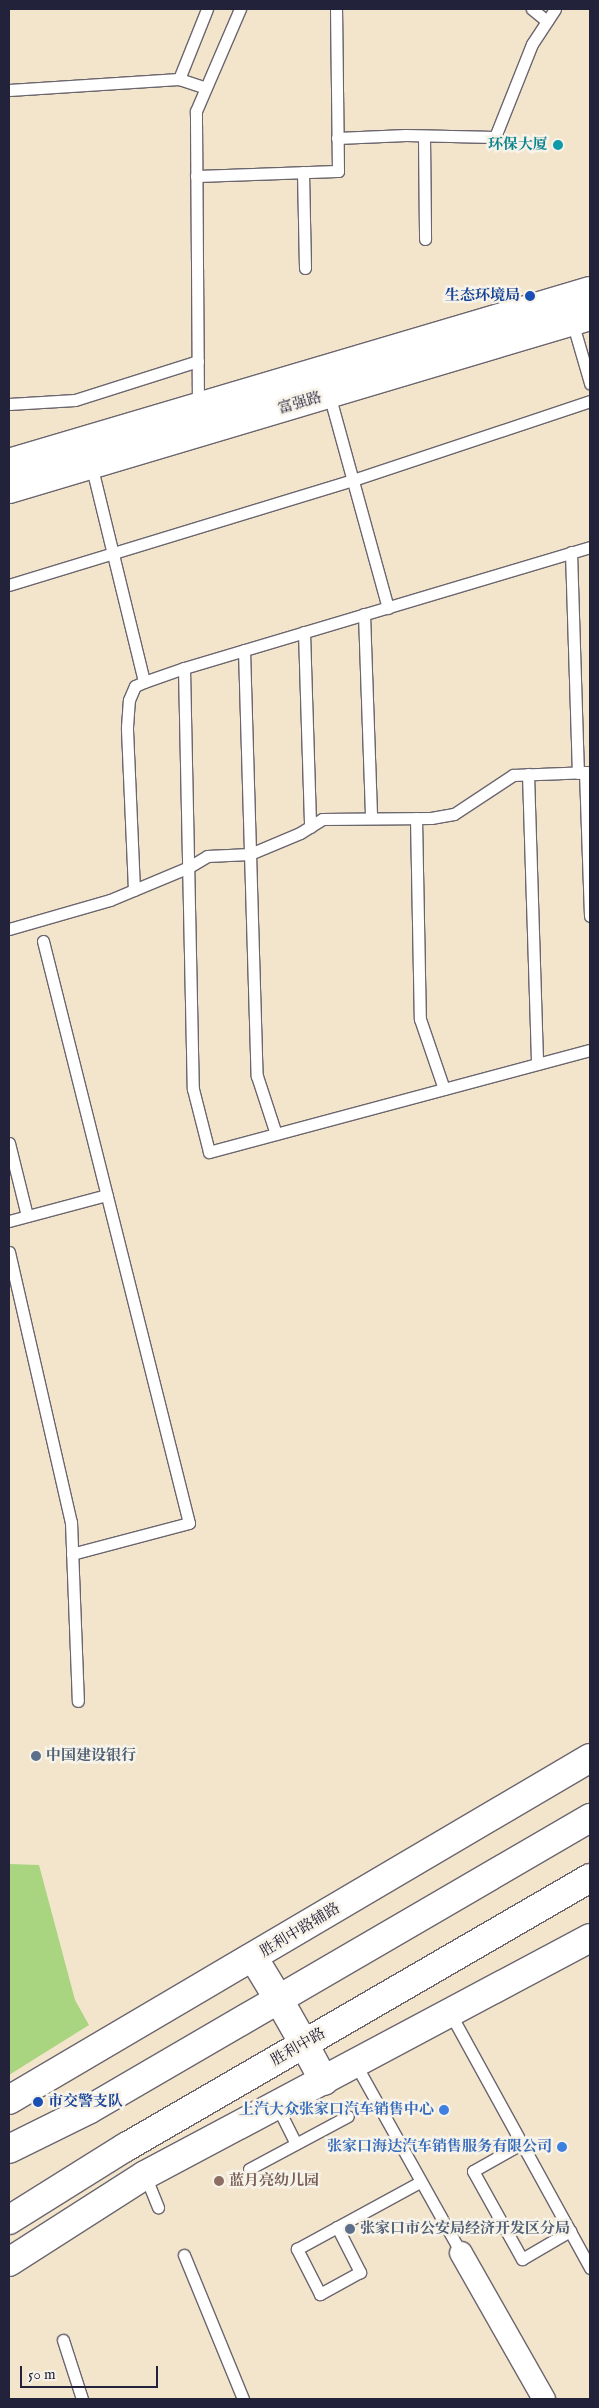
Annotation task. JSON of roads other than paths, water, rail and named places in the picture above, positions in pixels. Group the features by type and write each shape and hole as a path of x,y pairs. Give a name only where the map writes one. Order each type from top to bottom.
{"main road":[{"name":"富强路","path":"9,463 590,291"},
{"name":"富强路","path":"9,489 581,319"},
{"name":"胜利中路辅路","path":"9,2100 590,1758"},
{"path":"9,2149 90,2109 590,1818"},
{"name":"胜利中路","path":"14,2219 126,2147 590,1878"},
{"path":"9,2262 145,2175 356,2065 590,1938"},
{"path":"253,1957 324,2081"},
{"path":"9,2129 36,2126 90,2109"},
{"path":"126,2147 145,2175"}],"street":[{"path":"461,2254 544,2399"}],"lane":[{"path":"179,79 207,9"},
{"path":"198,408 196,111 240,9"},
{"path":"196,176 338,171 336,9"},
{"path":"532,9 547,21"},
{"path":"337,138 495,137 532,44 555,9"},
{"path":"9,90 179,79 206,88"},
{"path":"424,137 425,239"},
{"path":"302,172 305,268"},
{"path":"581,319 590,383"},
{"path":"9,404 76,400 198,361"},
{"path":"329,394 388,608"},
{"path":"9,585 353,480 590,401"},
{"path":"91,464 144,682"},
{"path":"134,890 127,727 129,700 135,686 184,668 590,547"},
{"path":"571,552 584,772 590,916"},
{"path":"364,614 371,818"},
{"path":"304,632 310,827"},
{"path":"244,650 257,1076 276,1134"},
{"path":"184,668 193,1089 209,1152 590,1050"},
{"path":"9,929 110,900 189,867 207,856 250,854 310,827 322,819 416,818 454,814 513,775 584,772"},
{"path":"528,774 537,1064"},
{"path":"416,818 420,1019 444,1089"},
{"path":"43,941 189,1523 72,1554"},
{"path":"9,1143 27,1216"},
{"path":"9,1221 107,1195"},
{"path":"9,1252 71,1522 78,1702"},
{"path":"450,2014 570,2231 586,2249 590,2268"},
{"path":"356,2065 461,2254"},
{"path":"277,2106 296,2144"},
{"path":"249,2169 348,2116"},
{"path":"521,2144 473,2171 522,2258 570,2231"},
{"path":"145,2175 158,2208"},
{"path":"337,2228 360,2272 320,2294 297,2250 420,2182"},
{"path":"184,2255 243,2399"},
{"path":"63,2340 82,2399"}],"place":[{"name":"环保大厦","path":"558,145"},
{"name":"生态环境局","path":"530,296"},
{"name":"中国建设银行","path":"36,1756"},
{"name":"市交警支队","path":"38,2102"},
{"name":"上汽大众张家口汽车销售中心","path":"444,2110"},
{"name":"张家口海达汽车销售服务有限公司","path":"562,2147"},
{"name":"蓝月亮幼儿园","path":"219,2181"},
{"name":"张家口市公安局经济开发区分局","path":"350,2229"}]}
